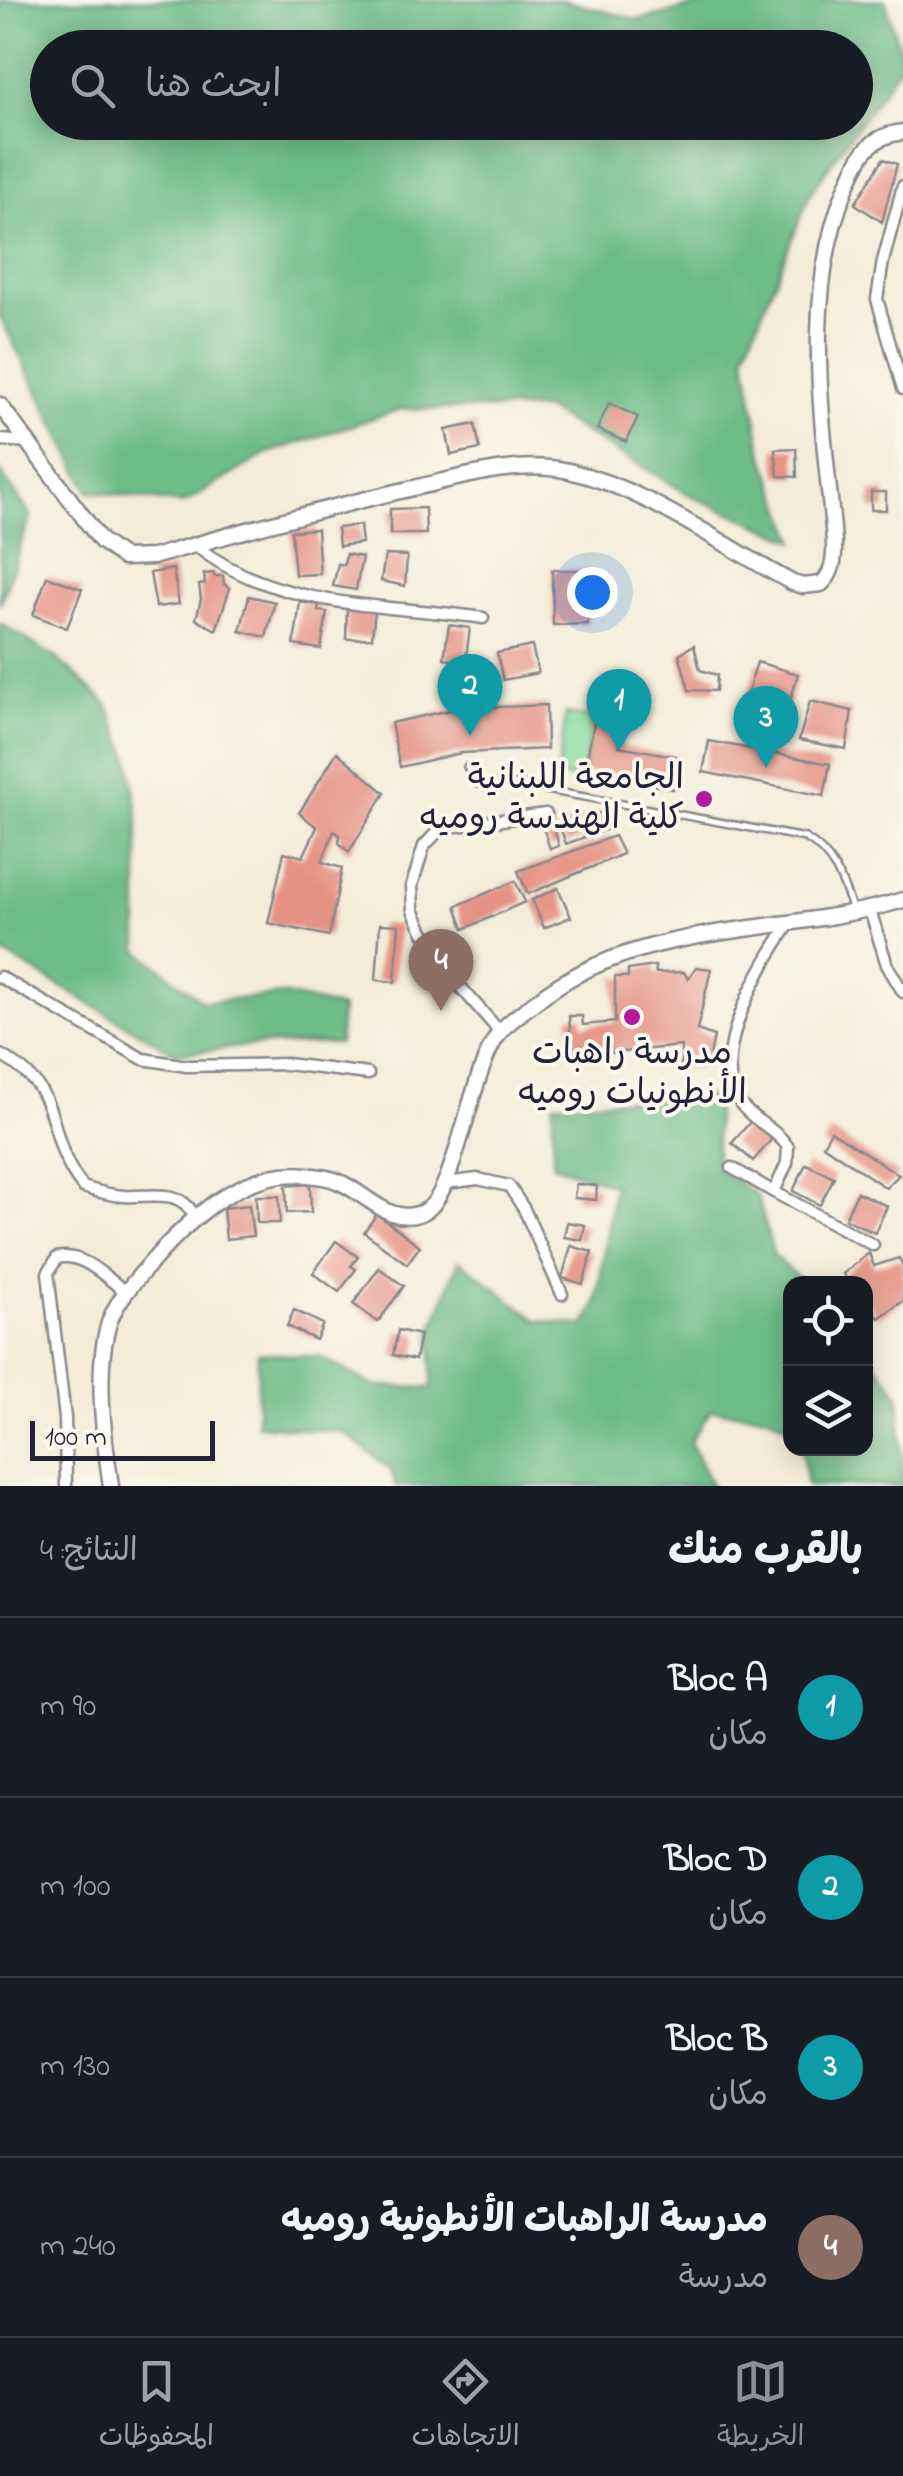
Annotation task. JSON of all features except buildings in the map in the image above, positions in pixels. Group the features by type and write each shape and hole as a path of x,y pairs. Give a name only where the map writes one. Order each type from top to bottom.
{"street":[{"path":"0,405 101,540 124,558 153,558 366,498 476,474 532,468 569,472 615,487 695,524 793,583 821,584 831,570 834,539 822,429 820,351 826,272 838,210 860,155 871,142 899,135"},
{"path":"903,186 877,299 903,389"},
{"path":"0,440 28,442"},
{"path":"195,545 228,569 283,591 483,618"},
{"path":"500,1032 457,982 422,931 414,910 412,885 424,846 442,828 546,814"},
{"path":"111,1486 105,1447 104,1354 109,1322 126,1292 195,1217 242,1188 283,1175 336,1180 390,1214 412,1216 434,1205 446,1183 468,1104 500,1032 574,976 609,960 661,945 854,914 903,900"},
{"path":"870,910 887,965 903,992"},
{"path":"774,1192 788,1148 736,1098 728,1070 747,994 790,922"},
{"path":"0,977 143,1059 187,1066 287,1064 368,1074"},
{"path":"0,1055 37,1080 66,1158 82,1186 120,1196 169,1195 189,1205 195,1217"},
{"path":"732,1168 873,1245"},
{"path":"446,1183 478,1178 508,1186 524,1209 562,1294"},
{"path":"66,1486 66,1418 48,1274 57,1258 70,1256 126,1292"}],"lane":[{"path":"468,767 478,784 520,784 805,838 832,862 854,914"}],"green space":[{"path":"0,0 562,0 638,20 721,0 885,0 903,61 873,104 873,30 30,30 30,140 848,140 811,192 745,354 762,451 796,541 693,497 545,409 401,409 268,453 183,504 89,491 0,317"},
{"path":"0,471 31,516 0,605"},
{"path":"0,623 58,659 107,704 129,756 138,814 138,950 203,1002 286,995 341,1008 339,1043 257,1045 176,1054 0,951"},
{"path":"566,714 593,718 582,780 557,776"},
{"path":"716,1096 716,1168 757,1195 774,1256 796,1276 783,1276 783,1424 769,1416 711,1410 690,1442 712,1486 396,1486 391,1470 344,1432 257,1425 258,1353 320,1357 374,1386 432,1388 432,1330 459,1260 537,1320 584,1326 596,1305 614,1185 553,1165 553,1103"},
{"path":"873,1359 899,1394 903,1486 807,1486 803,1456 873,1456"}],"place":[{"name":"Bloc D","path":"470,736"},
{"name":"Bloc A","path":"619,751"},
{"name":"Bloc B","path":"766,768"},
{"name":"الجامعة اللبنانية كلية الهندسة روميه","path":"704,799"},
{"name":"مدرسة الراهبات الأنطونية روميه","path":"441,1011"},
{"name":"مدرسة راهبات الأنطونيات روميه","path":"632,1017"}]}
